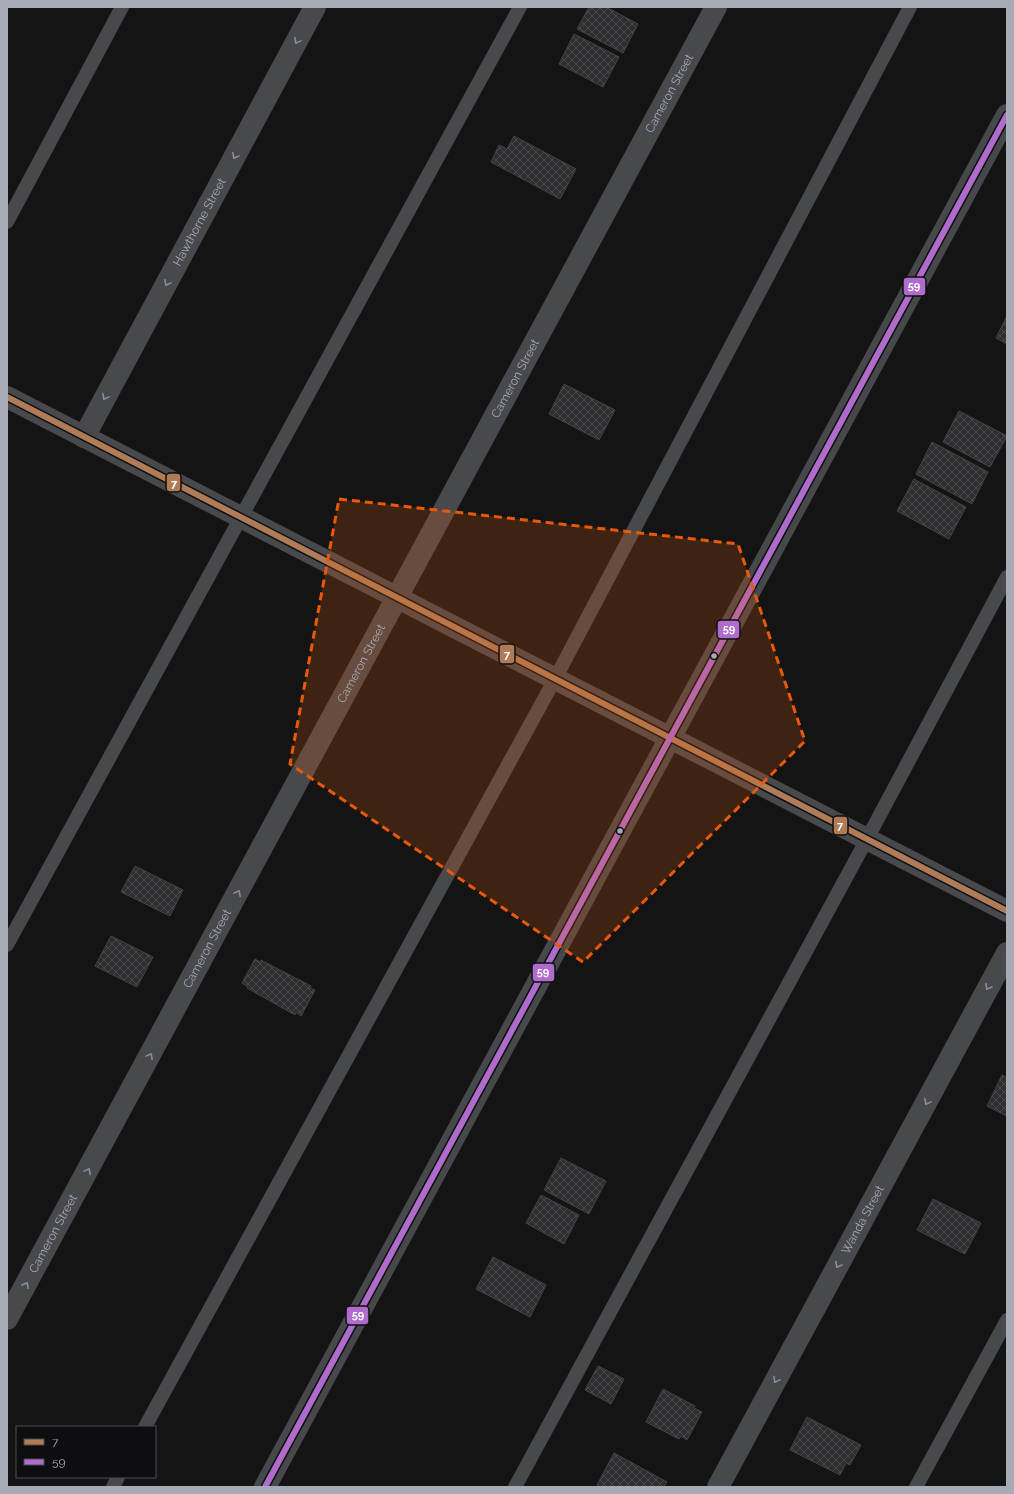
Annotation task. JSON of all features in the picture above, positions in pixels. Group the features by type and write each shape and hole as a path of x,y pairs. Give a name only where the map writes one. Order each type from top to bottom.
{"street":[{"name":"Hawthorne Street","path":"84,437 315,7"},
{"name":"Cameron Street","path":"7,1319 716,7"},
{"path":"266,1487 1007,115"},
{"path":"7,397 1007,911"},
{"name":"Wanda Street","path":"718,1487 1007,953"}],"lane":[{"path":"7,222 122,7"},
{"path":"7,945 520,7"},
{"path":"146,1426 555,679 910,7"},
{"path":"515,1487 867,839 1007,577"},
{"path":"916,1487 1007,1320"},
{"path":"113,1487 118,1478"}],"highlighted area":[{"path":"339,499 738,544 805,741 583,962 290,764"}],"building":[{"path":"589,7 606,7 638,24 623,53 577,29"},
{"path":"574,34 619,57 603,87 559,64"},
{"path":"514,136 576,169 560,199 491,162 499,145 507,149"},
{"path":"1007,316 1007,344 996,338"},
{"path":"564,384 615,410 599,440 549,414"},
{"path":"959,411 1007,436 990,467 943,442"},
{"path":"932,442 988,472 972,504 916,474"},
{"path":"914,479 966,507 949,539 897,511"},
{"path":"135,866 183,890 170,916 121,892"},
{"path":"111,936 153,957 137,987 95,966"},
{"path":"255,959 260,962 261,960 311,986 310,988 315,990 301,1016 296,1012 295,1015 247,988 248,987 242,983"},
{"path":"1002,1075 1007,1078 1007,1116 987,1106"},
{"path":"561,1158 606,1181 589,1214 544,1190"},
{"path":"541,1195 579,1215 564,1244 526,1223"},
{"path":"933,1199 981,1223 965,1254 917,1230"},
{"path":"493,1257 546,1285 530,1317 476,1289"},
{"path":"598,1366 624,1379 611,1404 585,1390"},
{"path":"663,1389 695,1406 694,1408 702,1412 687,1440 681,1436 679,1439 646,1422"},
{"path":"807,1417 861,1445 850,1465 846,1463 840,1475 790,1450"},
{"path":"614,1453 667,1482 664,1487 601,1487 597,1485"}],"transit line":[{"name":"59","path":"265,1487 1007,115"},
{"name":"7","path":"7,397 1007,911"}]}
